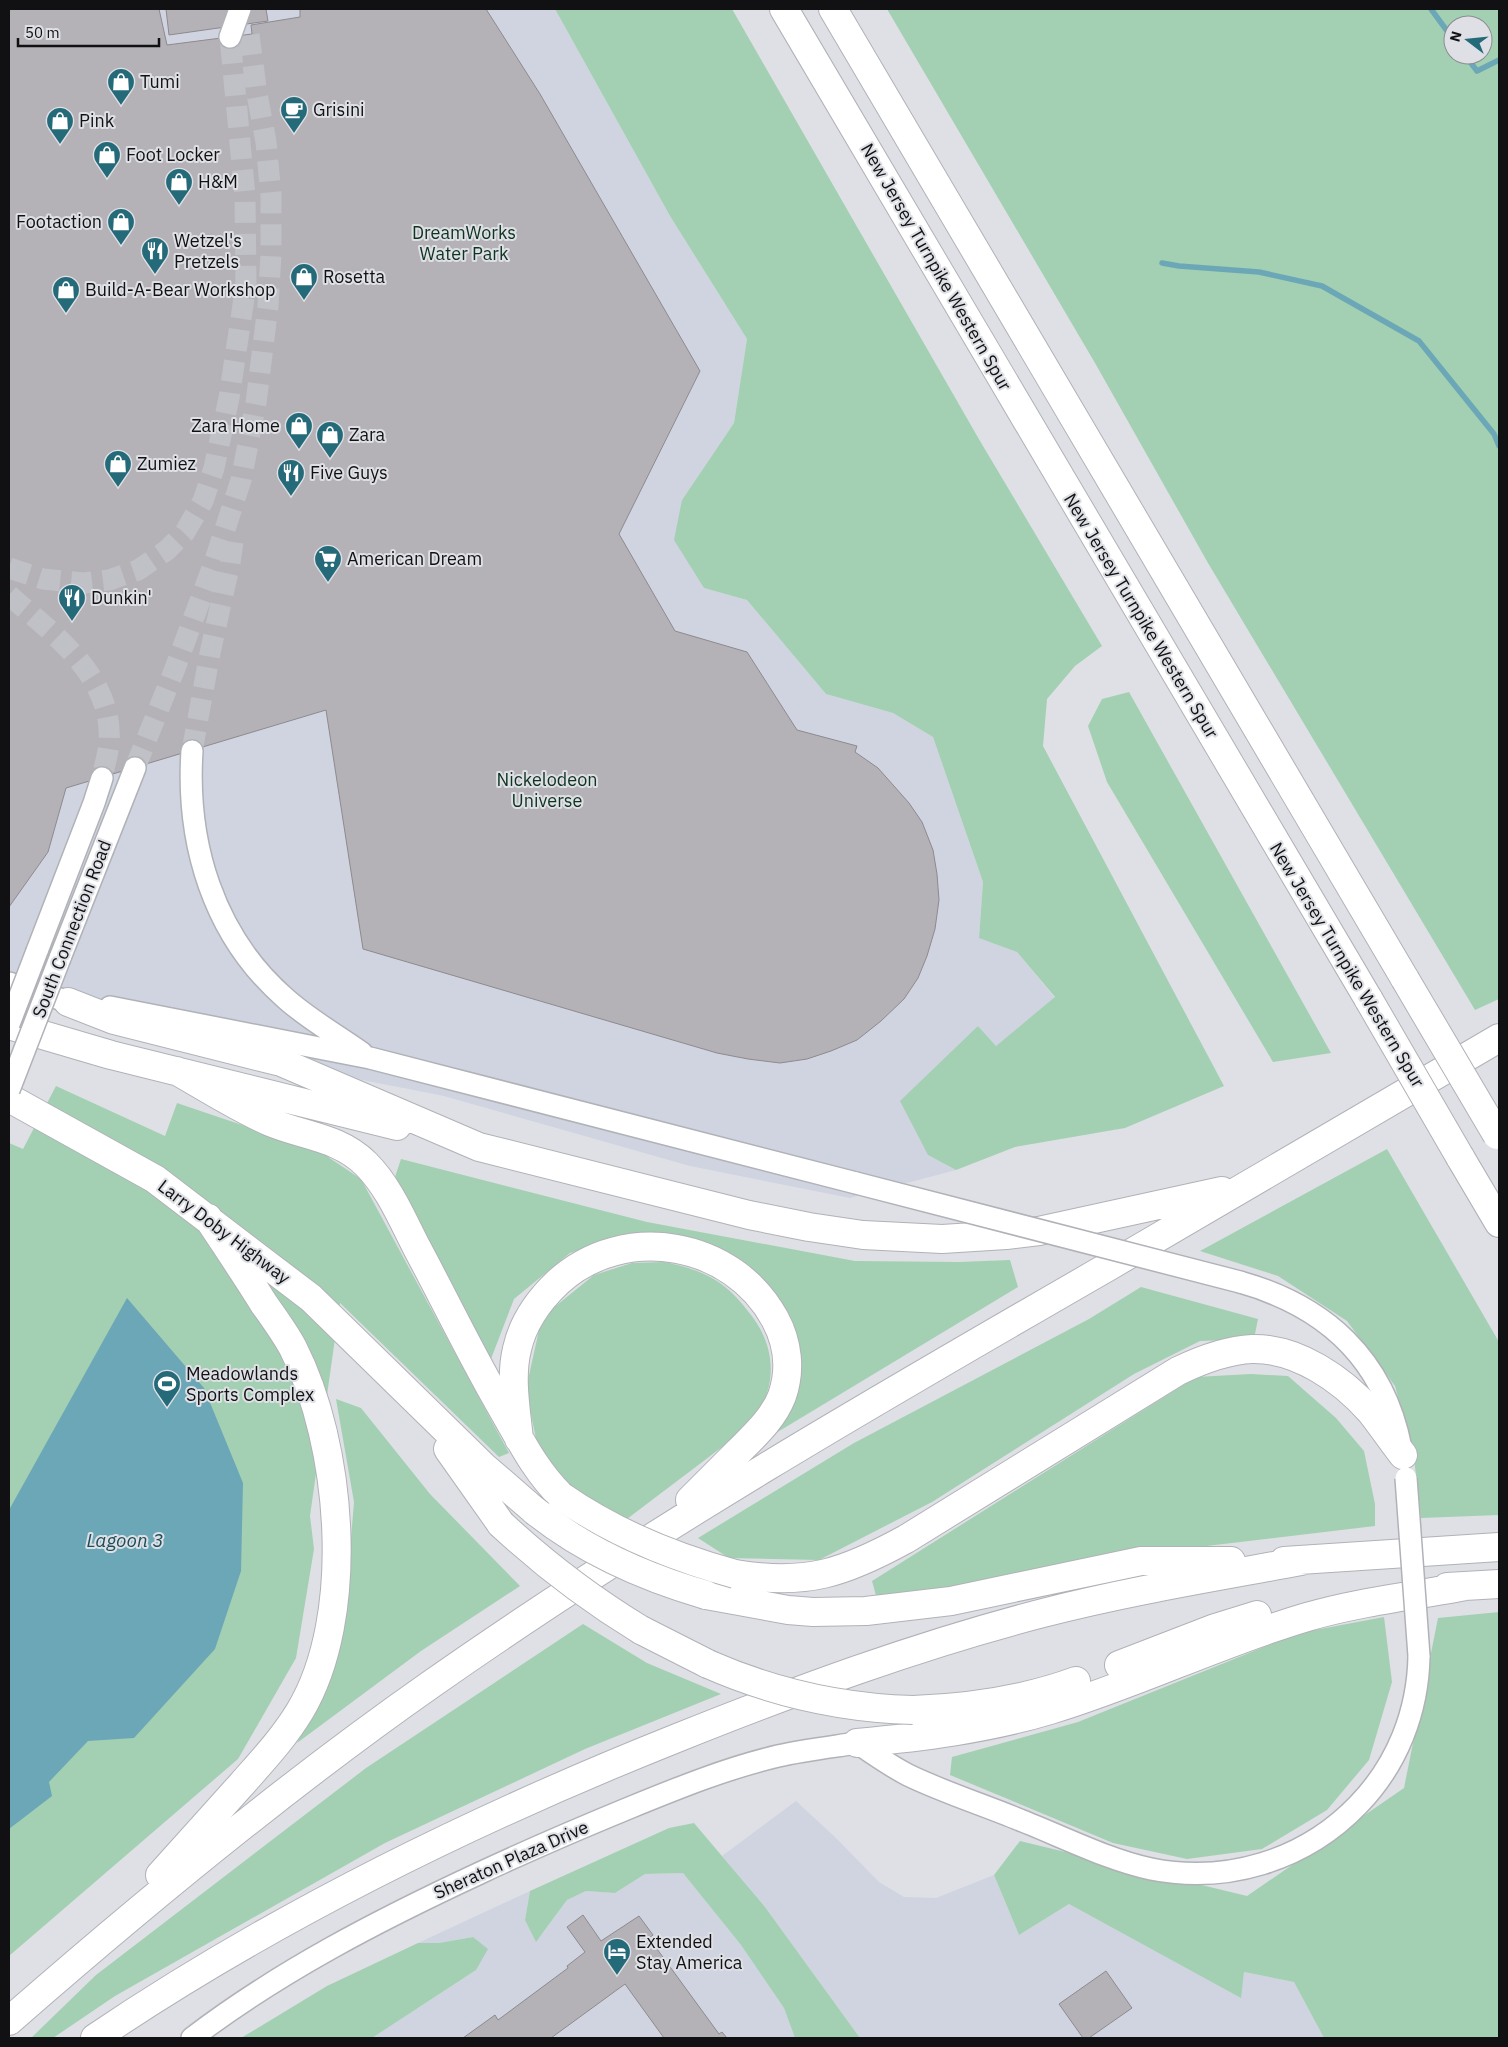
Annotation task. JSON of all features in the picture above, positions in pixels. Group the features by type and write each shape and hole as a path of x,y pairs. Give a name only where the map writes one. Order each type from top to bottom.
{"highway":[{"name":"New Jersey Turnpike Western Spur","path":"784,9 1499,1223"},
{"path":"833,9 1498,1138"},
{"path":"68,1002 114,1020 281,1062 479,1147"},
{"path":"9,1024 84,1048 177,1072 777,1221 836,1232 942,1239 1039,1231 1246,1186"},
{"path":"9,2021 102,1940 262,1811 372,1727 485,1647 658,1532 903,1384 1499,1038"},
{"path":"177,1072 270,1122 334,1143 365,1163 390,1196 484,1377 532,1463 548,1483 562,1496 588,1514 630,1537 694,1562 735,1574 780,1578 831,1573 868,1560 906,1540 1178,1371 1216,1355 1234,1352 1251,1350 1283,1353 1322,1370 1346,1388 1371,1412 1404,1467"},
{"name":"Larry Doby Highway","path":"9,1098 155,1179 208,1218 311,1298 415,1400"},
{"path":"102,1940 290,1728 311,1690 324,1650 331,1619 337,1558 333,1489 325,1443 312,1394 293,1347 208,1218"},
{"path":"520,1439 514,1382 517,1348 528,1319 537,1305 561,1279 590,1260 608,1252 642,1246 691,1251 725,1267 754,1290 772,1312 779,1327 787,1354 788,1369 784,1389 777,1408 760,1431 658,1532"},
{"path":"415,1400 483,1466 535,1511 566,1533 606,1556 658,1579 706,1595 788,1610 866,1612 951,1601 1141,1561 1301,1561 1499,1547"},
{"path":"415,1400 501,1524 568,1581 641,1630 708,1664 761,1685 808,1698 850,1706 914,1710 976,1706 1034,1694 1074,1682 1215,1628 1280,1608 1385,1588 1499,1584"},
{"path":"95,2038 159,1997 278,1926 399,1860 525,1801 706,1726 910,1652 1024,1618 1142,1590 1301,1561"},
{"path":"857,1743 951,1732 1028,1716 1076,1701 1307,1617 1359,1605 1466,1586"}],"street":[{"path":"239,36 241,9"},
{"path":"192,751 191,798 197,844 208,884 235,941 261,974 286,999 370,1058"},
{"name":"South Connection Road","path":"9,1090 135,768"},
{"name":"South Connection Road","path":"9,1024 102,778"},
{"path":"9,983 68,1002 117,1008 370,1058 1240,1282 1283,1296 1302,1306 1333,1328 1360,1355 1380,1386 1394,1416 1404,1467 1419,1656 1417,1688 1408,1724 1391,1762 1365,1798 1337,1825 1306,1846 1271,1862 1231,1871 1190,1874 1150,1869 907,1775 857,1743"},
{"name":"Sheraton Plaza Drive","path":"201,2034 267,1986 350,1938 430,1896 527,1850 719,1773 778,1756 857,1743"}],"shaded area":[{"name":"American Dream","path":"9,9 555,9 670,216 747,339 734,423 682,500 704,588 747,600 826,694 893,713 933,737 983,882 979,937 1017,952 1055,998 996,1046 978,1026 928,1155 956,1170 850,1198 690,1166 444,1096 215,1051 9,993"},
{"path":"796,1801 879,1882 904,1897 936,1898 994,1875 1019,1935 1069,1904 1240,1997 1244,1972 1294,1982 1324,2038 860,2038 765,1907 722,1856"},
{"path":"683,1873 741,1945 784,2008 795,2038 372,2038 476,1970 473,1937 439,1943 418,1943 530,1891 525,1920 543,1933 567,1900 586,1891 615,1893 645,1874"}],"green space":[{"path":"555,9 732,9 980,441 1102,646 1075,666 1047,699 1043,746 1224,1086 1125,1128 1015,1147 956,1170 928,1155 900,1101 978,1026 996,1046 1055,997 1017,952 979,938 983,882 933,737 893,713 826,694 747,600 704,588 674,540 682,500 734,423 747,339 670,216"},
{"path":"887,9 1499,9 1499,999 1475,1010 1208,563 1095,363"},
{"path":"1129,692 1331,1053 1273,1062 1107,782 1088,726 1102,699"},
{"name":"Meadowlands Sports Complex","path":"56,1086 165,1136 177,1103 319,1151 361,1179 509,1453 499,1457 340,1303 310,1516 314,1549 296,1658 238,1759 9,1956 9,1143 23,1149"},
{"path":"1387,1149 1499,1342 1499,1515 1421,1518 1413,1450 1395,1386 1347,1321 1278,1276 1200,1251"},
{"path":"401,1159 647,1222 855,1261 959,1262 1010,1260 1018,1287 771,1436 797,1343 785,1309 756,1273 704,1247 616,1238 570,1253 514,1299 489,1364 394,1180"},
{"path":"664,1262 705,1274 735,1296 762,1332 767,1344 771,1370 766,1396 761,1408 746,1429 627,1519 565,1484 539,1454 526,1389 539,1330 552,1309 594,1275 632,1263"},
{"path":"1141,1287 1258,1319 1254,1339 1200,1341 1134,1374 932,1502 819,1560 729,1558 698,1538 854,1443 1089,1319"},
{"path":"1251,1374 1288,1376 1336,1418 1364,1451 1375,1504 1375,1526 1156,1552 877,1599 872,1581 1196,1377"},
{"path":"336,1399 361,1408 430,1494 520,1586 421,1651 297,1743 324,1690 344,1623 354,1502"},
{"path":"1499,1612 1499,2038 1324,2038 1294,1982 1244,1972 1241,1998 1069,1904 1019,1935 994,1875 1020,1841 1247,1896 1404,1788 1438,1618"},
{"path":"1384,1617 1392,1682 1369,1760 1327,1810 1262,1849 1187,1859 1113,1843 950,1775 952,1757 1078,1722 1299,1633"},
{"path":"583,1624 647,1663 721,1694 585,1749 385,1843 115,1996 53,2038 31,2038 96,1975 366,1768"},
{"path":"694,1823 765,1907 860,2038 795,2038 784,2008 741,1945 683,1873 645,1874 615,1893 586,1891 567,1900 536,1942 525,1920 530,1891 669,1828"},
{"path":"473,1937 488,1949 476,1970 372,2038 241,2038 327,1986 418,1943 439,1943"}],"water":[{"name":"Lagoon 3","path":"127,1298 204,1388 243,1483 241,1571 215,1649 134,1738 88,1741 49,1782 52,1796 9,1829 9,1510"}],"building":[{"name":"American Dream","path":"9,9 159,9 167,45 252,34 251,25 300,17 300,9 486,9 540,94 700,371 619,534 675,631 747,652 797,730 857,746 855,752 878,768 909,803 922,822 933,850 939,900 935,929 927,956 918,978 904,999 881,1021 857,1040 807,1059 780,1063 748,1059 717,1053 363,949 326,710 66,788 48,852 9,907"},
{"path":"166,9 266,9 268,21 169,35"},
{"name":"Extended Stay America","path":"583,1915 601,1941 639,1916 653,1935 649,1938 719,2034 722,2032 727,2038 664,2038 625,1984 551,2038 463,2038 495,2015 498,2020 568,1968 567,1966 585,1952 567,1927"},
{"path":"1106,1971 1132,2008 1089,2038 1083,2038 1059,2004"}],"waterway":[{"path":"1431,9 1443,25"},
{"path":"1493,63 1499,60"},
{"path":"1472,65 1477,71 1489,65"},
{"path":"1162,263 1259,272 1322,286 1419,341 1494,434 1499,446"}],"tunnel":[{"path":"135,768 174,671 215,560 241,480 256,403 268,306 271,254 271,195 266,142 249,35"},
{"path":"9,568 43,579 84,583 109,580 138,570 167,550 185,532 203,501 214,468 229,398 246,285 245,196 230,37"},
{"path":"192,751 234,535"},
{"path":"9,595 62,642 78,659 102,698 108,720 109,744 102,778"}],"place":[{"name":"Tumi","path":"121,106"},
{"name":"Grisini","path":"294,134"},
{"name":"Pink","path":"60,145"},
{"name":"Foot Locker","path":"107,179"},
{"name":"H&M","path":"179,206"},
{"name":"Footaction","path":"121,246"},
{"name":"Wetzel's Pretzels","path":"155,275"},
{"name":"Rosetta","path":"304,301"},
{"name":"Build-A-Bear Workshop","path":"66,314"},
{"name":"Zara Home","path":"299,450"},
{"name":"Zara","path":"330,459"},
{"name":"Zumiez","path":"118,488"},
{"name":"Five Guys","path":"291,497"},
{"name":"American Dream","path":"328,583"},
{"name":"Dunkin'","path":"72,622"},
{"name":"Meadowlands Sports Complex","path":"167,1408"},
{"name":"Extended Stay America","path":"617,1976"}],"park label":[{"name":"DreamWorks Water Park","path":"464,243"},
{"name":"Nickelodeon Universe","path":"547,790"}]}
